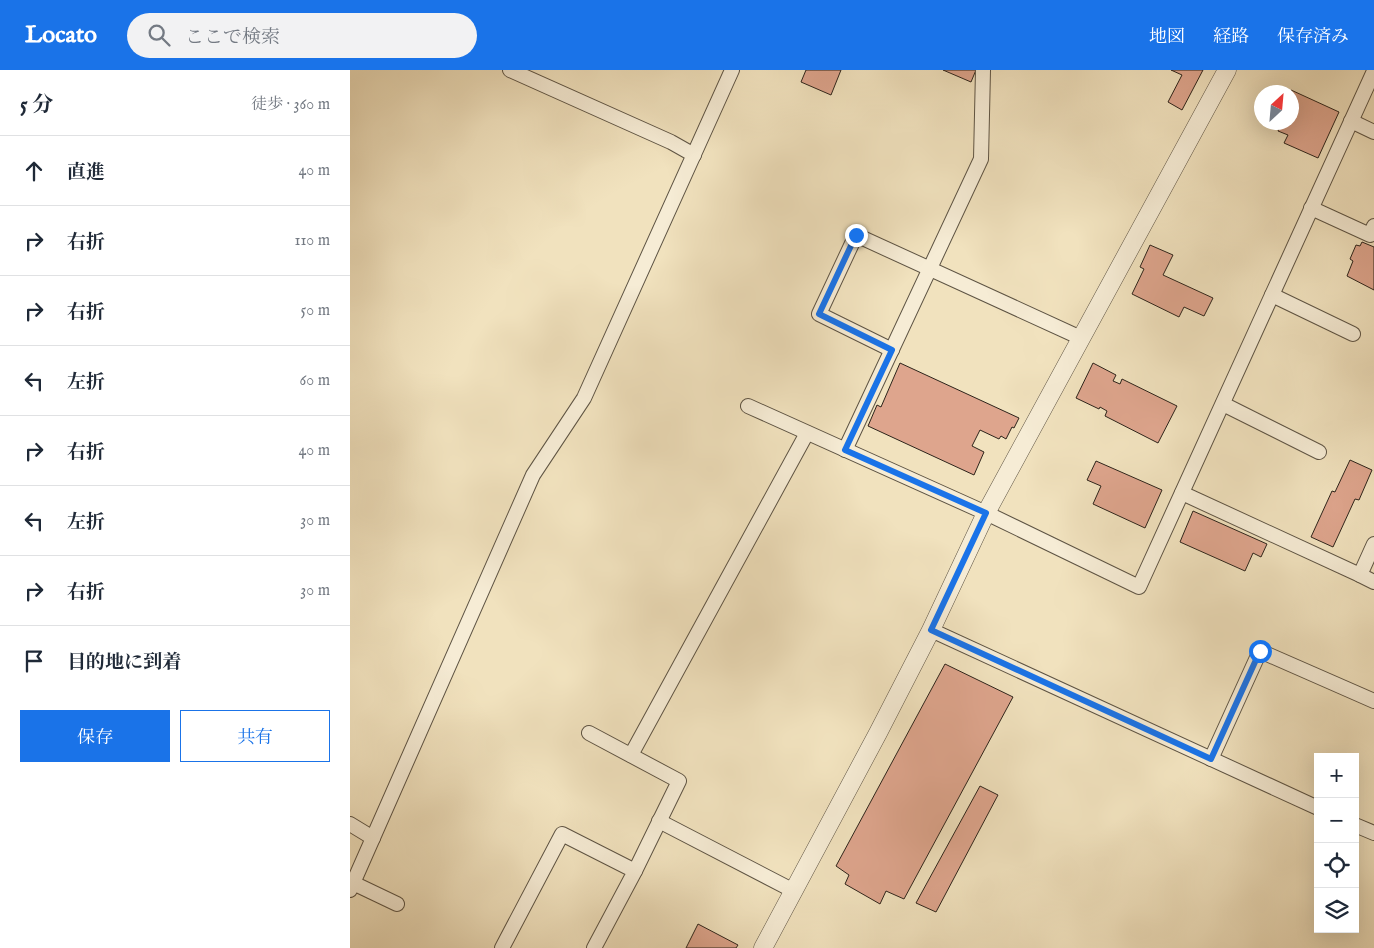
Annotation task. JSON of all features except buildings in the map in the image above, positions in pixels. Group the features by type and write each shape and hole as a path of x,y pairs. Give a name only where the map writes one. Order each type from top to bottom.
{"street":[{"path":"510,70 671,142 694,155"},
{"path":"397,904 352,887 534,475 584,398 732,70"},
{"path":"845,450 981,159 983,70"},
{"path":"762,948 878,733 931,630 986,513 1227,70"},
{"path":"748,406 986,513 1139,587 1374,71"},
{"path":"1352,121 1374,132"},
{"path":"1311,208 1370,235 1374,226"},
{"path":"892,350 819,314 856,235 1081,338"},
{"path":"1272,295 1353,334"},
{"path":"1223,404 1319,452"},
{"path":"631,755 807,433"},
{"path":"1182,493 1374,582"},
{"path":"1360,575 1374,544"},
{"path":"931,630 1314,806"},
{"path":"1211,759 1260,651 1373,699"},
{"path":"589,733 679,781 635,871 594,948"},
{"path":"660,821 794,890"},
{"path":"350,824 373,838"},
{"path":"1359,827 1374,833"},
{"path":"502,948 562,834 635,871"}],"route":[{"path":"856,235 819,314 892,350 845,450 986,513 931,630 1211,759 1260,651"}]}
